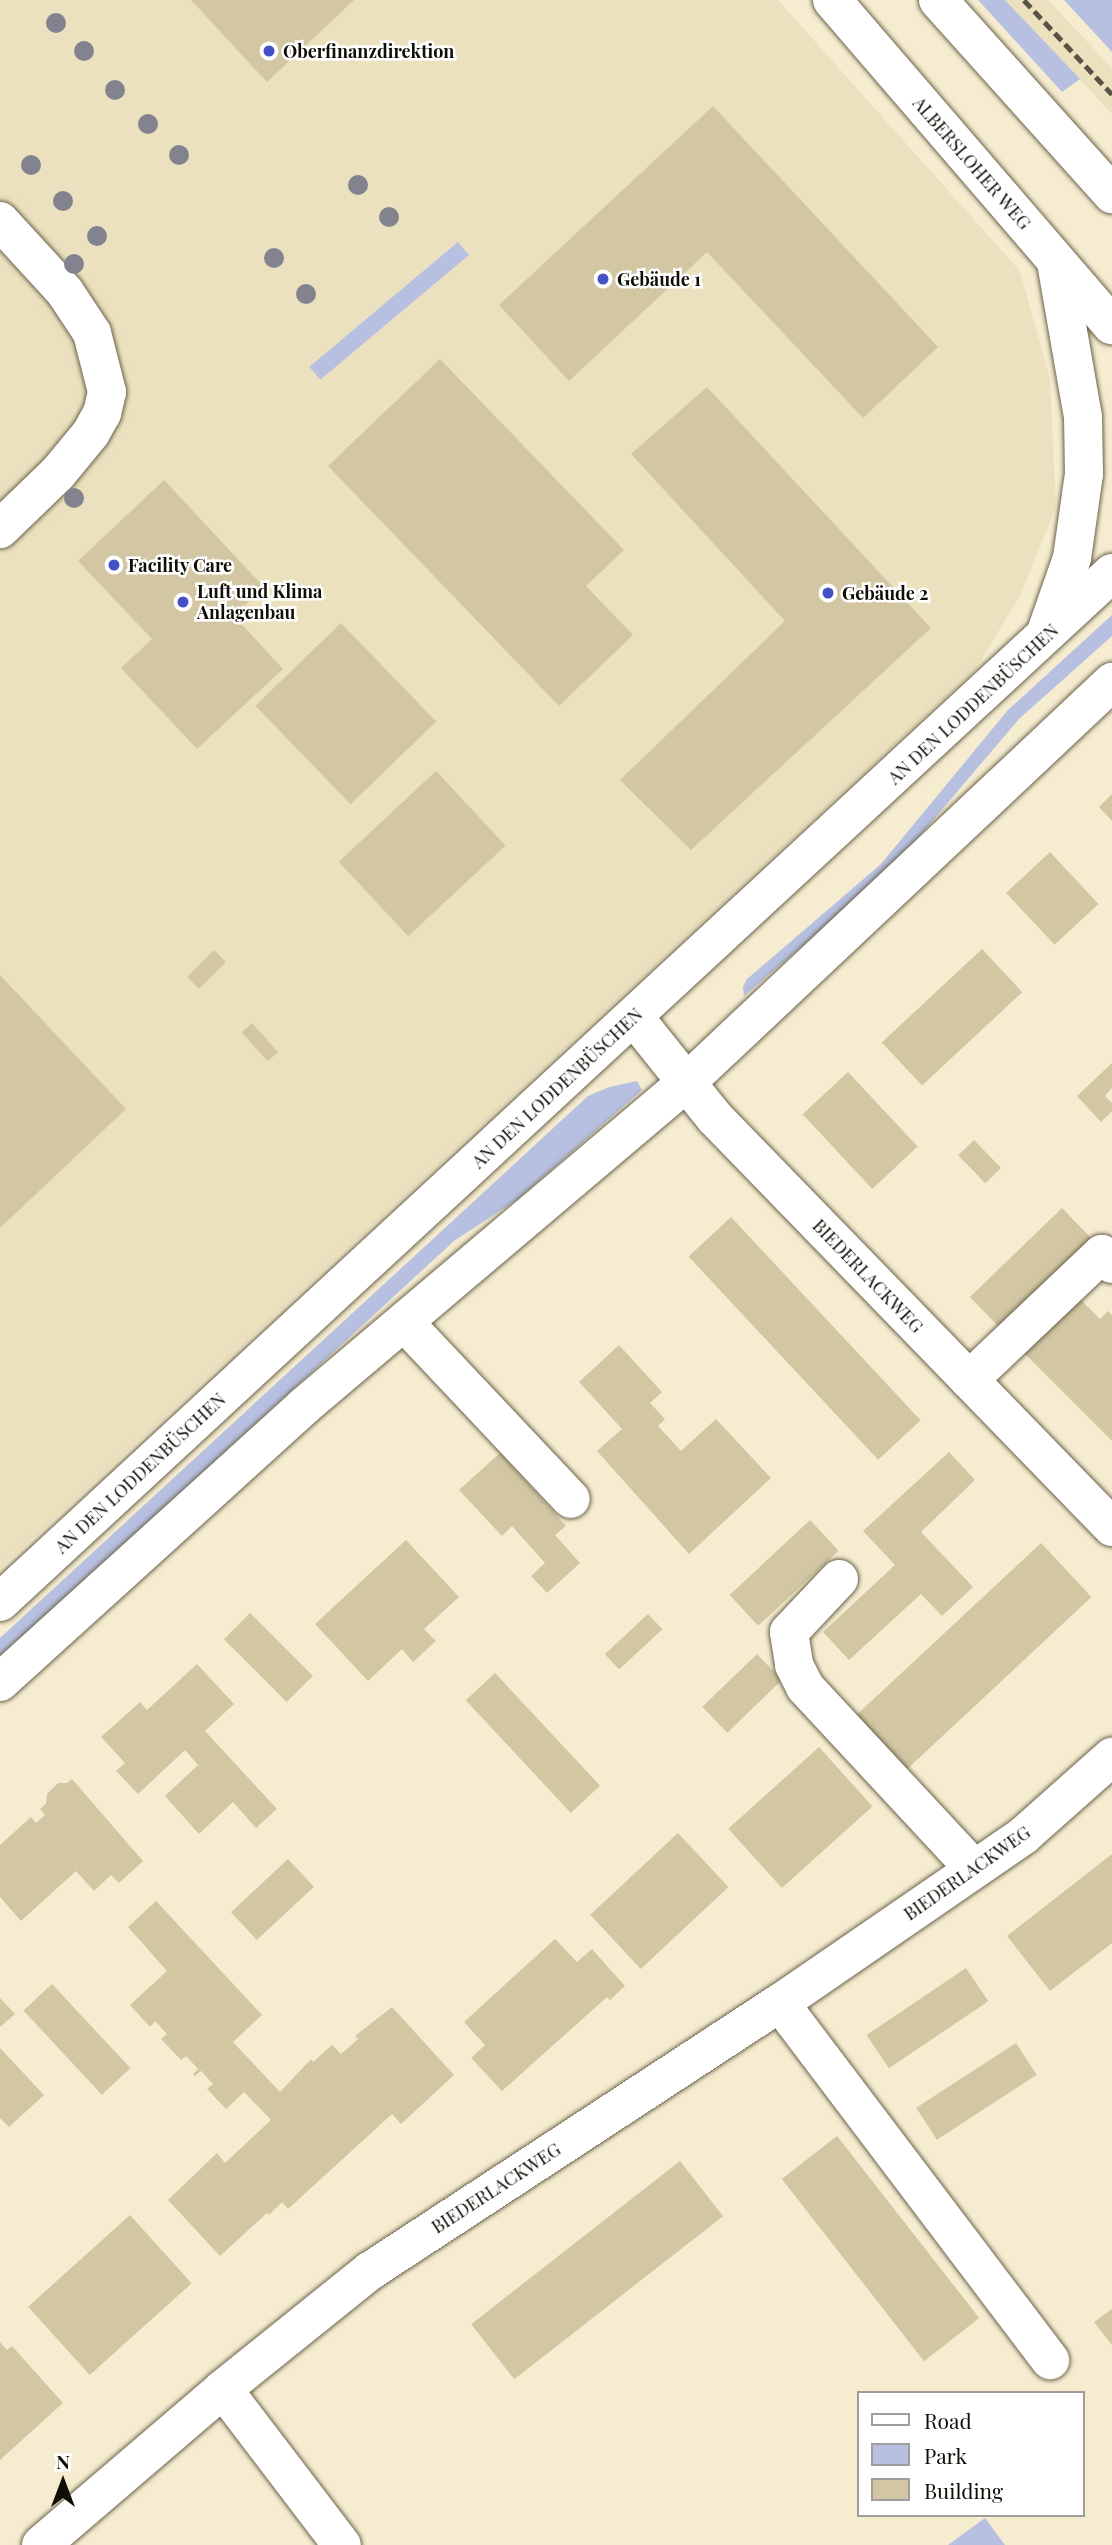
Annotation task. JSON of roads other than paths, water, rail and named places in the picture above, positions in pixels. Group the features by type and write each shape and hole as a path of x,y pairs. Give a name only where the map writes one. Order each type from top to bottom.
{"main road":[{"name":"ALBERSLOHER WEG","path":"832,0 1112,325"},
{"path":"938,0 1112,194"},
{"path":"0,221 65,292 92,333 107,392 102,413 91,433 58,473 0,529"},
{"path":"1044,639 1072,558 1084,474 1083,417 1055,261"},
{"name":"AN DEN LODDENBÜSCHEN","path":"0,1602 1044,639 1112,573"},
{"path":"0,1682 303,1407 687,1082 1112,682"},
{"path":"1052,738 1112,708"},
{"name":"BIEDERLACKWEG","path":"634,1017 716,1118 1112,1527"},
{"path":"969,1380 1102,1254 1112,1264"},
{"path":"404,1322 571,1499"},
{"path":"839,1579 789,1632 794,1665 805,1687 974,1869"},
{"name":"BIEDERLACKWEG","path":"41,2545 223,2389 370,2271 780,2003 1024,1835 1112,1757"},
{"path":"780,2003 1050,2360"},
{"path":"223,2389 342,2545"}],"railway":[{"path":"1024,0 1112,94"}],"place":[{"name":"Oberfinanzdirektion","path":"269,51"},
{"name":"Gebäude 1","path":"603,279"},
{"name":"Facility Care","path":"114,565"},
{"name":"Gebäude 2","path":"828,593"},
{"name":"Luft und Klima Anlagenbau","path":"183,602"}]}
